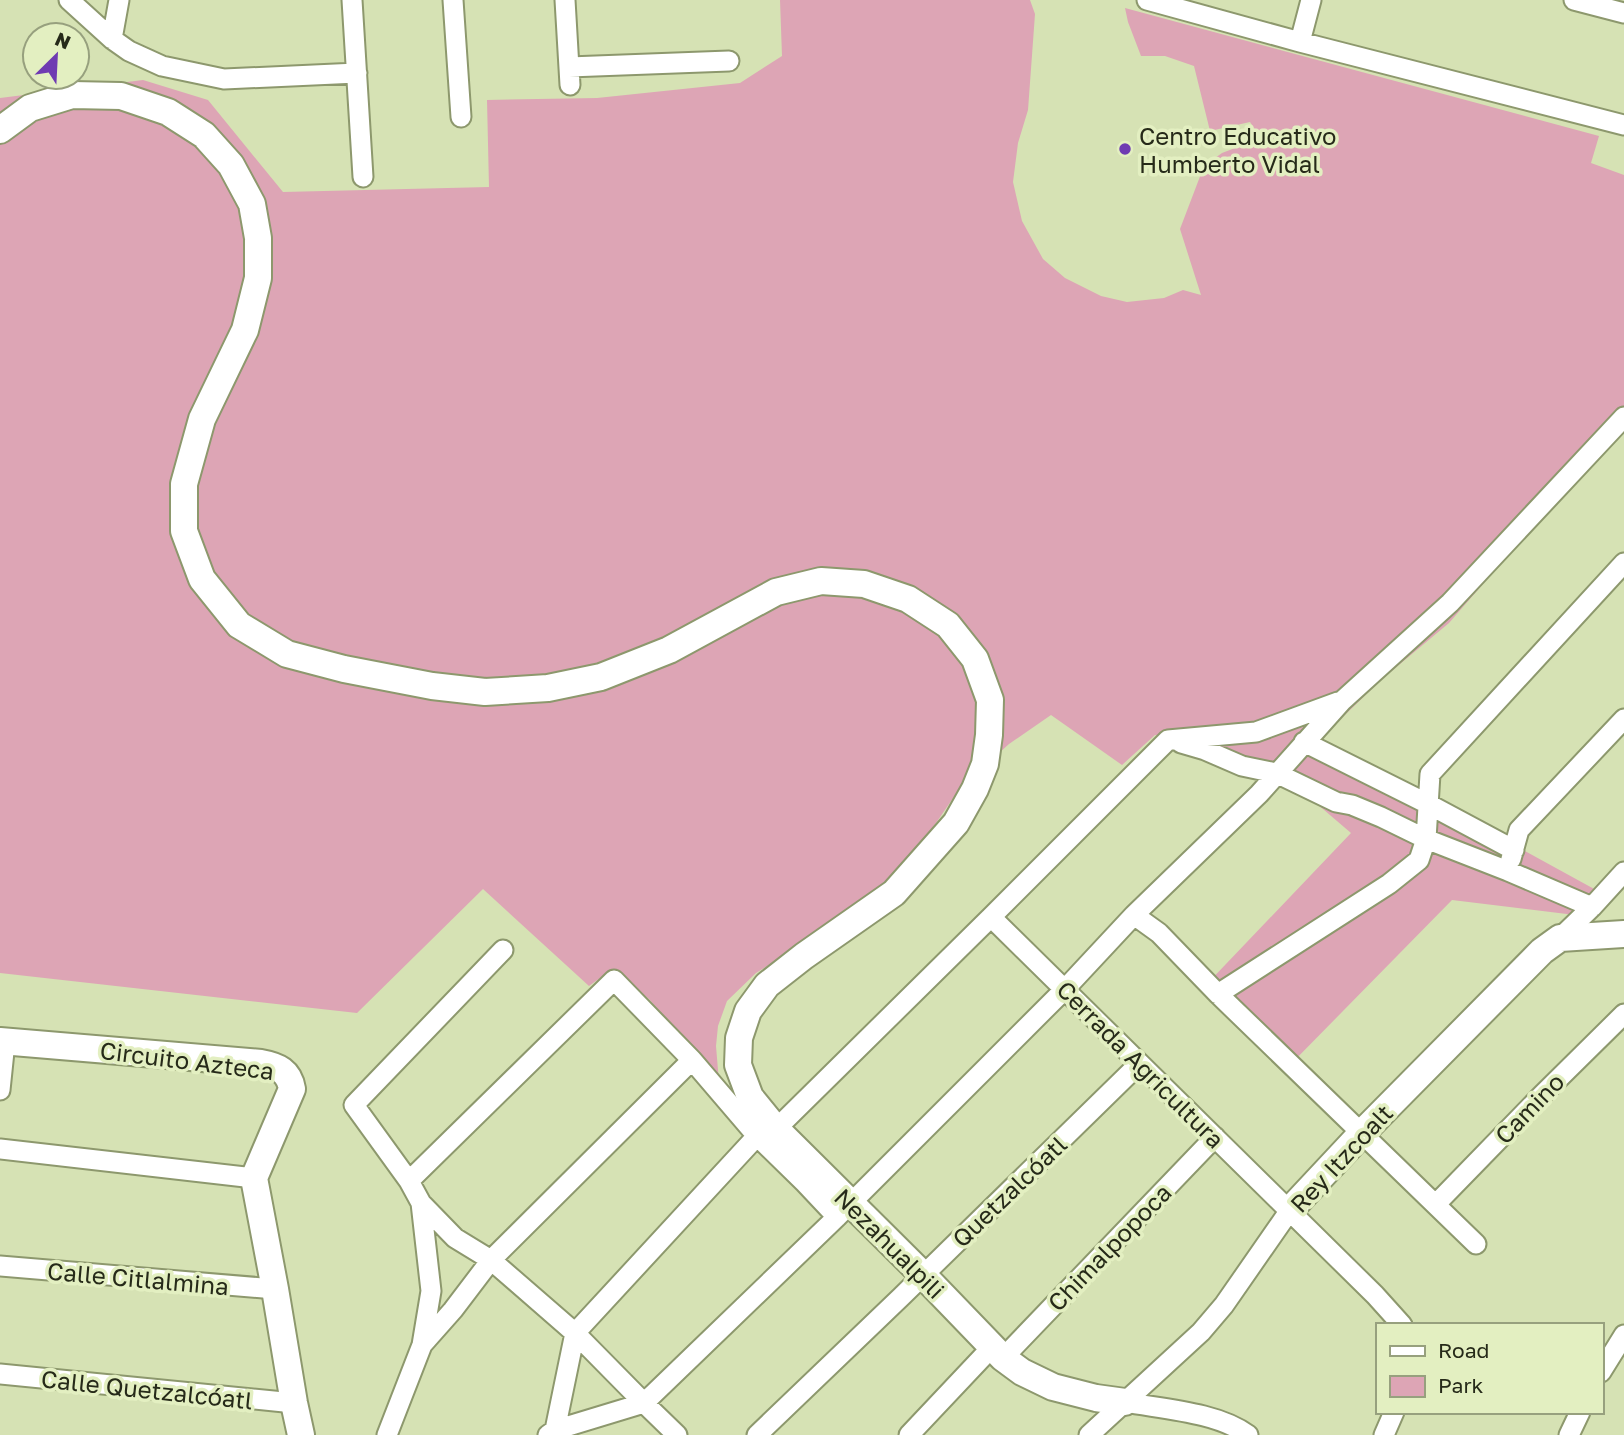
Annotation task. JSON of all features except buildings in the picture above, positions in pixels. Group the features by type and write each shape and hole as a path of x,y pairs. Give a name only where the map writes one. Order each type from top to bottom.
{"street":[{"path":"69,0 112,39 129,51 162,66 224,79 357,73"},
{"path":"112,39 119,0"},
{"path":"352,0 363,177"},
{"path":"453,0 461,117"},
{"path":"565,0 569,76 729,61"},
{"path":"1147,0 1624,125"},
{"path":"1300,42 1311,0"},
{"path":"1574,0 1624,13"},
{"name":"Nezahualpili","path":"0,131 30,108 72,94 121,96 169,112 204,135 231,165 253,204 258,238 258,278 245,330 202,419 184,484 184,531 202,579 239,625 287,654 344,669 432,686 485,692 548,688 613,673 669,650 776,592 821,581 864,584 908,599 948,625 975,659 990,700 985,764 975,789 956,823 894,893 767,985 748,1011 739,1038 738,1065 766,1132 844,1210 923,1275 998,1352 1022,1372 1052,1387 1125,1402"},
{"path":"552,1432 643,1403 844,1210 1065,989 1134,915 1259,794 1342,701 1450,603 1624,417"},
{"path":"1218,994 1389,884 1419,860 1426,839 1430,774 1624,563"},
{"path":"552,1432 575,1333 766,1132 991,917 1168,740 1256,732 1342,701"},
{"path":"1508,870 1519,830 1624,719"},
{"path":"1168,740 1206,750 1242,766 1276,773 1336,802 1353,805 1426,839 1508,870 1592,907"},
{"path":"1304,742 1514,850"},
{"path":"1560,938 1624,872"},
{"path":"1134,915 1159,933 1218,994 1476,1244"},
{"name":"Cerrada Agricultura","path":"991,917 1375,1294 1400,1323"},
{"path":"1560,938 1624,934"},
{"name":"Rey Itzcoalt","path":"1093,1434 1201,1332 1224,1305 1290,1210 1362,1133 1542,951 1560,938"},
{"path":"503,950 354,1105 409,1181 421,1203 455,1238 491,1260 575,1333 677,1435"},
{"path":"409,1181 614,980 766,1132"},
{"name":"Camino","path":"1436,1204 1624,1014"},
{"name":"Circuito Azteca","path":"0,1090 2,1042 274,1065 285,1071 291,1080 292,1089 254,1178"},
{"path":"422,1345 491,1260 692,1060"},
{"name":"Quetzalcóatl","path":"757,1435 1139,1064"},
{"name":"Chimalpopoca","path":"909,1435 998,1352 1215,1137"},
{"path":"0,1149 254,1178 301,1435"},
{"path":"387,1435 422,1345 431,1290 421,1203"},
{"name":"Calle Citlalmina","path":"0,1266 275,1289"},
{"path":"1603,1369 1624,1335"},
{"name":"Calle Quetzalcóatl","path":"0,1374 294,1403"},
{"path":"1125,1402 1203,1415 1248,1435"},
{"path":"1384,1435 1393,1414"},
{"path":"1569,1435 1579,1414"},
{"path":"1203,1415 1215,1435"}],"green space":[{"path":"780,0 1030,0 1035,14 1028,110 1018,143 1013,182 1022,221 1043,259 1065,278 1101,296 1127,302 1164,298 1183,290 1201,295 1180,229 1204,166 1222,153 1259,136 1250,122 1210,131 1194,66 1165,56 1141,56 1125,8 1599,136 1591,163 1624,175 1624,422 1449,623 1382,679 1320,739 1596,890 1575,915 1452,900 1288,1067 1205,986 1351,833 1282,774 1209,744 1155,735 1122,765 1051,715 1009,744 960,788 925,839 892,876 839,920 756,973 727,1001 718,1026 716,1046 719,1082 649,999 611,970 589,986 483,889 357,1013 0,973 0,98 56,91 91,91 91,87 143,80 208,100 283,192 489,187 487,100 597,98 740,83 782,56"}],"place":[{"name":"Centro Educativo Humberto Vidal","path":"1125,149"}]}
